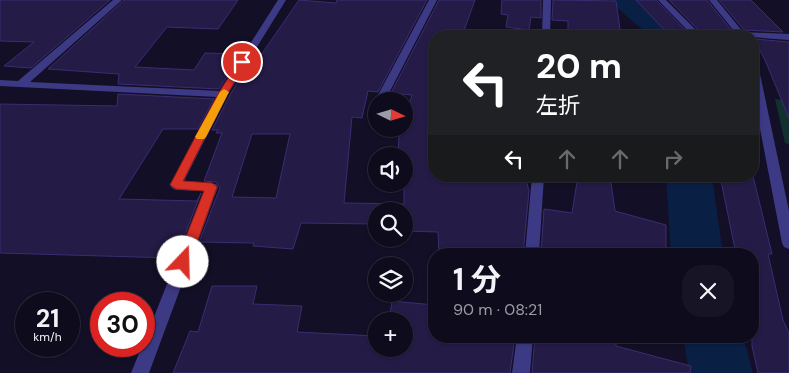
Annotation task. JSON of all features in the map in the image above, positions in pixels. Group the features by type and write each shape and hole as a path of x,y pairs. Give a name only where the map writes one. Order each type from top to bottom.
{"street":[{"path":"22,83 118,0"},
{"path":"140,373 212,187 176,185 223,94 282,0"},
{"path":"384,92 433,0"},
{"path":"546,30 547,0"},
{"path":"662,0 692,30"},
{"path":"713,0 737,30"},
{"path":"759,36 789,37"},
{"path":"0,83 223,94"},
{"path":"759,93 789,243"},
{"path":"759,104 762,107"},
{"path":"532,248 538,182"},
{"path":"522,373 524,343"}],"green space":[{"path":"775,99 789,101 789,144 785,143"}],"building":[{"path":"0,0 110,0 31,68 4,66 34,42 0,41"},
{"path":"124,0 238,0 218,29 167,27 135,67 194,70 205,53 241,54 219,89 118,84 119,74 48,69"},
{"path":"299,0 336,3 337,0 427,0 378,92 368,91 362,118 352,117 344,203 368,203 368,224 301,223 293,249 253,246 254,243 199,242 220,188 216,182 204,181 222,133 216,133 218,130 212,130 254,55 261,55","holes":["252,134 290,134 276,198 232,197"]},
{"path":"439,0 475,0 464,30 428,30 428,182 527,182 529,191 524,248 439,248 438,232 413,231 413,202 404,202 404,192 413,192 413,147 398,147 399,138 413,137 413,92 392,92"},
{"path":"502,0 541,0 541,18 531,17 529,30 506,27 508,15 501,14"},
{"path":"553,0 616,1 620,30 568,30 568,21 552,20"},
{"path":"636,0 656,0 685,30 664,30"},
{"path":"669,0 707,0 731,30 698,30"},
{"path":"719,0 751,0 783,32 759,30 744,30"},
{"path":"759,39 789,42 789,118 759,49"},
{"path":"118,94 214,99 198,129 163,129 119,199 197,201 201,193 182,242 179,242 172,258 0,253 0,104 117,106"},
{"path":"577,182 611,182 615,211 666,225 666,248 541,248 544,209 572,213"},
{"path":"721,182 754,182 772,254 768,254 783,320 789,333 789,373 758,373 752,343 759,343 759,248 735,248"},
{"path":"212,286 257,286 253,304 302,306 297,332 368,336 368,357 413,357 413,312 390,312 392,302 428,304 428,343 514,343 510,373 173,373 190,331 198,332"},
{"path":"534,343 612,343 616,344 616,346 691,366 690,373 532,373"}],"waterway":[{"path":"625,0 662,30"},
{"path":"690,182 696,248"},
{"path":"715,343 721,373"}],"slow traffic":[{"path":"200,137 224,92"}],"route":[{"path":"183,262 212,187 176,185 223,94 242,62"}]}
